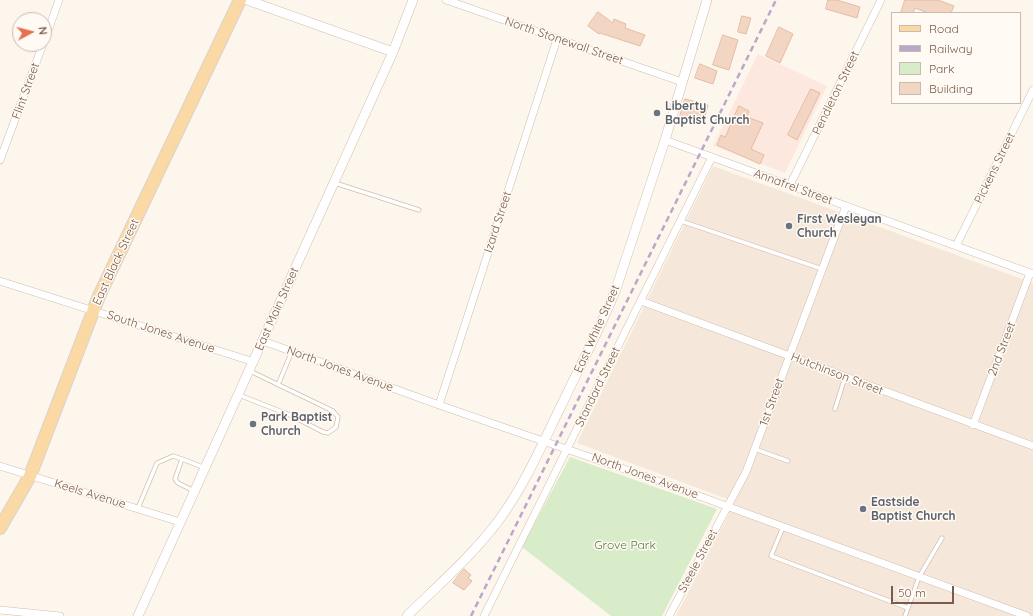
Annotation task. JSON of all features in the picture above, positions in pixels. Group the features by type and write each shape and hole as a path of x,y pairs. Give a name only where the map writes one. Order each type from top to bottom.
{"main road":[{"name":"East Black Street","path":"0,528 30,476 93,311 240,0"}],"street":[{"name":"Flint Street","path":"52,20 59,0"},
{"path":"247,0 393,52"},
{"name":"East Main Street","path":"138,616 180,522 196,492 393,52 413,0"},
{"name":"North Stonewall Street","path":"446,0 682,82"},
{"name":"East White Street","path":"407,616 473,550 499,520 523,484 544,442 606,314 665,140 707,0"},
{"name":"Pendleton Street","path":"790,185 881,0"},
{"name":"Izard Street","path":"439,405 558,39"},
{"name":"Flint Street","path":"0,160 41,52"},
{"name":"Pickens Street","path":"956,246 1033,91"},
{"name":"Annafrel Street","path":"665,140 1032,273"},
{"name":"Standard Street","path":"484,616 712,157"},
{"name":"1st Street","path":"727,506 746,472 846,206"},
{"name":"2nd Street","path":"973,425 1032,273"},
{"name":"South Jones Avenue","path":"0,282 254,362"},
{"name":"Hutchinson Street","path":"641,301 1033,446"},
{"name":"North Jones Avenue","path":"263,341 544,442 568,448 1026,616"},
{"name":"Keels Avenue","path":"0,466 180,522"},
{"name":"Steele Street","path":"670,616 727,506"},
{"path":"0,610 60,616"}],"lane":[{"path":"334,183 419,210"},
{"path":"681,221 822,269"},
{"path":"278,385 292,351"},
{"path":"239,395 290,415 323,432 328,433 336,427 338,417 333,411 250,371"},
{"path":"835,409 845,377"},
{"path":"755,449 788,461"},
{"path":"138,508 157,463 173,456 206,468"},
{"path":"182,459 175,479 178,484 196,492"},
{"path":"783,527 771,556 908,608"},
{"path":"905,616 919,577 942,538"}],"shaded area":[{"path":"758,54 827,86 785,173 713,146"},
{"path":"713,166 1033,283 1033,616 676,616 735,502 577,443"}],"green space":[{"name":"Grove Park","path":"570,457 717,509 662,616 611,616 522,547"}],"building":[{"path":"828,0 837,0 860,7 857,18 826,9"},
{"path":"905,0 938,0 954,6 951,12 925,12 915,8 913,12 901,12"},
{"path":"598,12 613,23 614,19 626,24 625,28 645,35 640,46 600,33 599,34 588,26"},
{"path":"742,16 751,18 746,34 738,32"},
{"path":"779,27 793,34 780,63 766,56"},
{"path":"723,35 738,40 729,70 713,65"},
{"path":"700,64 717,71 713,84 695,78"},
{"path":"811,89 820,93 797,140 788,135"},
{"path":"685,99 708,105 703,123 680,116"},
{"path":"739,106 749,111 747,117 763,123 751,149 764,155 760,164 717,145 721,135 725,137"},
{"path":"464,569 471,575 468,578 472,581 464,590 453,583"}],"railway":[{"path":"471,616 776,0"}],"place":[{"name":"Liberty Baptist Church","path":"657,113"},
{"name":"First Wesleyan Church","path":"789,226"},
{"name":"Park Baptist Church","path":"253,424"},
{"name":"Eastside Baptist Church","path":"863,509"}]}
